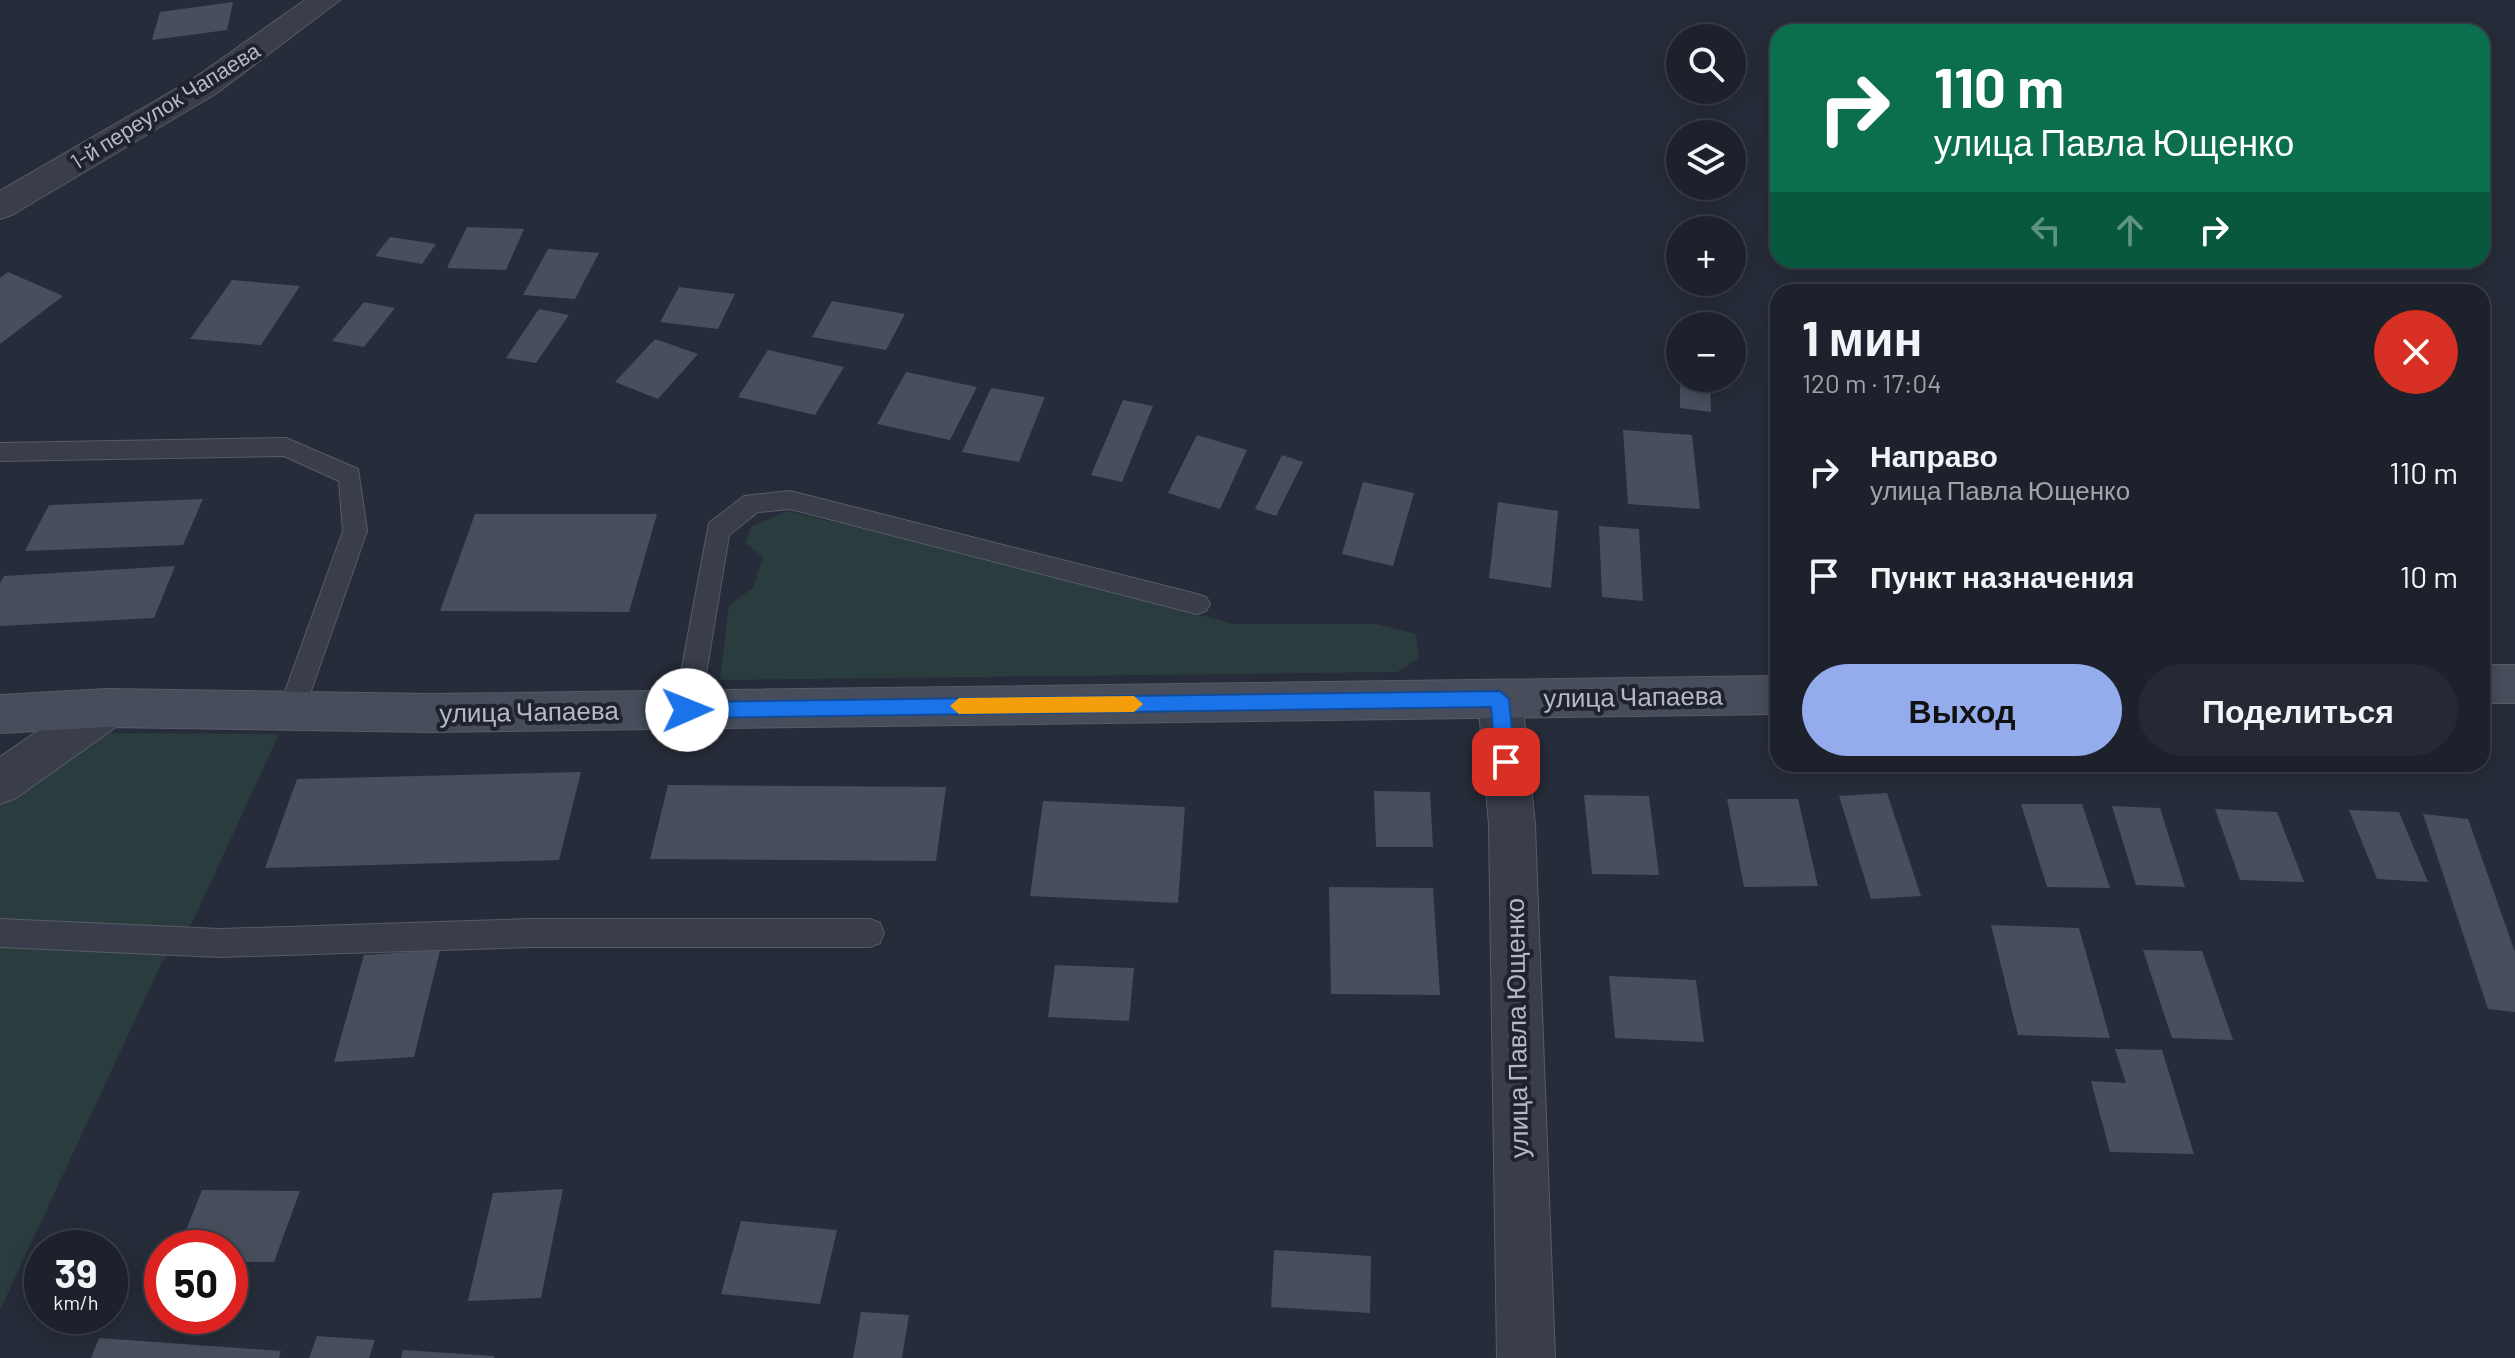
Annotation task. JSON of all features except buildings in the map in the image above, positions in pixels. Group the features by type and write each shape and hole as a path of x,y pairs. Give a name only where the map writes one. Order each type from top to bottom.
{"main road":[{"path":"2490,684 2515,684"},
{"name":"улица Чапаева","path":"0,714 107,708 687,710 1770,695"}],"street":[{"name":"1-й переулок Чапаева","path":"0,207 205,86 325,0"},
{"name":"улица Павла Ющенко","path":"1500,699 1512,825 1526,1358"},
{"path":"0,783 107,708"}],"lane":[{"path":"0,452 286,447 350,476 355,531 291,711"},
{"path":"687,710 718,530 752,503 790,500 1197,604"},
{"path":"0,933 220,943 531,933 870,933"}],"shaded area":[{"path":"786,511 1004,562 1233,624 1376,624 1416,634 1419,658 1397,672 720,680 729,605 753,588 763,557 745,543 751,527"},
{"path":"97,733 279,734 192,923 162,962 37,1230 24,1230 24,1258 0,1310 0,803"}],"slow traffic":[{"path":"959,706 1134,704"}],"route":[{"path":"687,710 1500,699 1506,762"}]}
